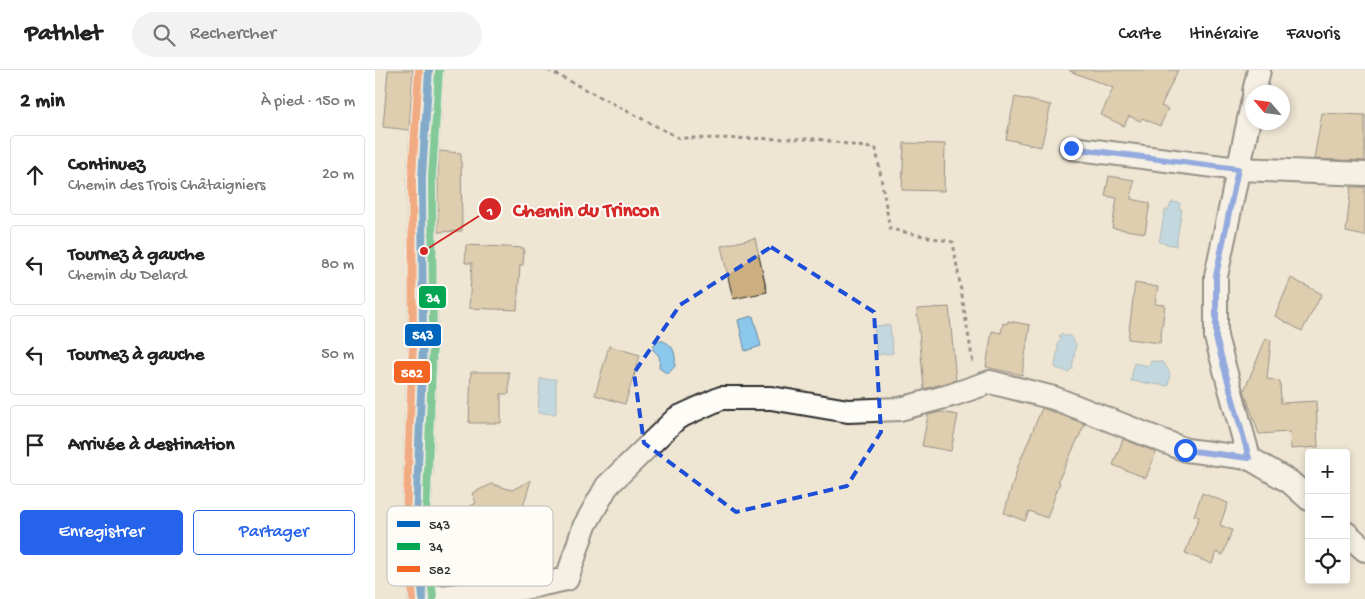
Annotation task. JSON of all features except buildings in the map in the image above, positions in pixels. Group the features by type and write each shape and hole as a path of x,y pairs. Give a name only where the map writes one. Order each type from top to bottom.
{"street":[{"path":"417,506 423,343 422,177 429,70"},
{"path":"1256,85 1259,70"},
{"path":"1246,130 1216,276 1216,338 1249,458"},
{"path":"1071,148 1238,169 1365,174"},
{"path":"553,582 567,579 584,527 607,486 677,418 721,398 771,398 848,411 900,409 952,395 990,382 1054,398 1185,450 1249,458 1290,482 1305,495"},
{"path":"1350,537 1365,550"},
{"path":"422,586 423,599 533,586"}],"path":[{"path":"548,70 679,138 818,140 876,149 890,229 953,242 976,386"}],"highlighted area":[{"path":"771,247 874,312 881,432 847,486 736,512 644,443 634,373 680,305"}],"water":[{"path":"1172,202 1180,203 1179,209 1182,209 1176,246 1159,242 1165,210 1168,210"},
{"path":"753,316 761,346 745,351 738,320"},
{"path":"890,325 893,353 877,355 874,326"},
{"path":"1062,333 1065,336 1070,336 1076,344 1072,369 1068,372 1055,366 1057,344"},
{"path":"660,340 671,347 675,357 675,366 668,374 659,368 659,358 653,350 654,344"},
{"path":"1151,361 1162,362 1167,368 1170,375 1168,386 1131,381 1134,363 1149,366"},
{"path":"540,379 556,379 556,414 538,413"}],"transit line":[{"name":"582","path":"407,506 413,343 412,177 419,70"},
{"name":"543","path":"417,506 423,343 422,177 429,70"},
{"name":"34","path":"427,506 433,343 432,177 439,71"},
{"name":"582","path":"412,586 413,599"},
{"name":"543","path":"422,586 423,599"},
{"name":"34","path":"432,586 433,598"}],"place":[{"name":"Chemin du Trincon","path":"424,251"}],"route":[{"path":"1071,148 1238,169 1216,276 1216,338 1249,458 1185,450"}]}
